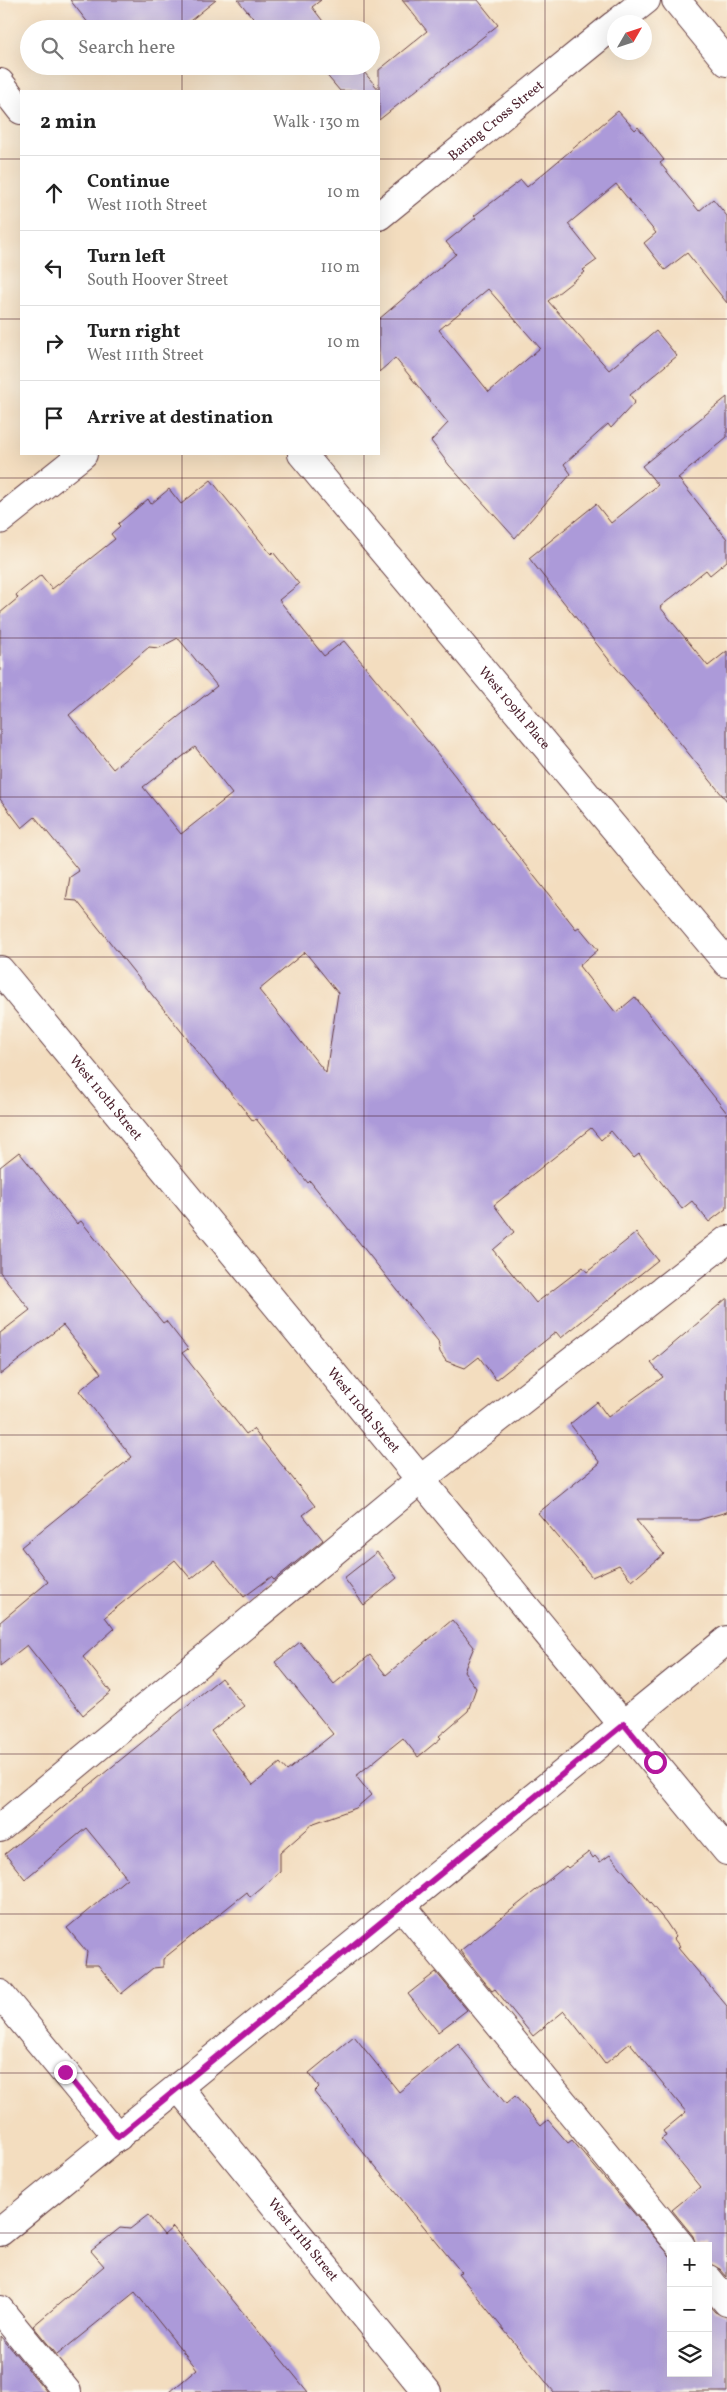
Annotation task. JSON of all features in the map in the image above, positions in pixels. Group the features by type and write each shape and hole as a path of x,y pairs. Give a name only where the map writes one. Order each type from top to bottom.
{"street":[{"path":"627,15 646,0"},
{"path":"676,0 727,62"},
{"name":"Baring Cross Street","path":"380,215 607,31"},
{"path":"0,84 20,109"},
{"path":"0,520 82,455"},
{"name":"West 109th Place","path":"303,455 727,963"},
{"name":"West 110th Street","path":"0,970 727,1851"},
{"path":"0,1828 421,1479 727,1240"},
{"path":"0,2232 727,1640"},
{"path":"402,1906 678,2242"},
{"path":"0,1994 118,2137"},
{"name":"West 111th Street","path":"179,2088 427,2392"},
{"path":"712,2284 727,2302"},
{"path":"0,2310 68,2392"}],"building":[{"path":"70,0 216,0 191,20 86,20"},
{"path":"238,0 321,0 312,7 322,20 255,20"},
{"path":"402,0 478,0 498,25 380,119 380,69 427,31"},
{"path":"327,75 366,75 379,90 339,90"},
{"path":"618,111 635,130 638,127 664,160 660,163 699,211 713,199 727,216 727,303 687,253 665,270 644,243 656,233 616,184 568,224 597,260 583,270 585,272 548,301 609,370 656,331 677,356 630,395 635,402 611,428 608,424 564,464 571,474 515,538 449,465 431,441 448,423 395,358 380,371 380,318 456,254 446,242 476,218 474,216 521,180 527,187","holes":["488,289 540,348 489,392 439,330"]},
{"path":"727,397 727,437 678,478 727,539 727,561 710,575 706,570 660,607 708,666 727,651 727,801 638,691 610,661 529,558 596,504 611,523 658,485 642,466"},
{"path":"211,480 271,554 273,552 299,584 279,600 324,656 344,641 429,743 576,929 579,927 598,950 579,966 616,1013 635,997 727,1113 727,1208 709,1222 692,1201 682,1209 639,1154 634,1158 611,1131 601,1140 591,1128 494,1205 514,1232 493,1250 536,1303 583,1267 587,1272 636,1233 658,1260 561,1338 556,1332 496,1380 479,1357 465,1368 446,1361 440,1352 438,1341 310,1181 308,1183 256,1119 253,1121 77,901 66,900 70,877 79,871 35,817 22,828 0,799 0,613 18,598 16,595 41,575 52,589 115,539 111,534 120,526 118,524 148,499 151,504 169,489 181,504","holes":["178,638 217,686 113,769 69,715 149,647 159,648","195,747 232,794 181,834 143,787","305,952 338,993 326,1073 259,990"]},
{"path":"19,1152 77,1224 81,1221 163,1323 166,1321 188,1349 182,1353 246,1434 253,1429 315,1506 303,1515 323,1540 274,1580 271,1577 244,1597 214,1560 191,1579 175,1560 105,1617 114,1629 83,1657 111,1692 83,1715 27,1645 0,1666 0,1622 48,1582 21,1547 132,1457 79,1391 101,1373 63,1325 0,1375 0,1333 30,1310 0,1272 0,1167"},
{"path":"727,1298 727,1512 698,1520 636,1520 664,1554 632,1581 619,1565 592,1577 538,1513 600,1463 570,1424 597,1402 608,1417 663,1377 651,1363"},
{"path":"377,1552 397,1578 364,1605 344,1578"},
{"path":"452,1620 474,1647 464,1671 476,1688 468,1711 439,1736 441,1738 418,1757 403,1738 356,1776 371,1795 356,1808 314,1823 280,1853 280,1872 250,1897 247,1892 163,1959 163,1967 153,1968 121,1994 98,1965 85,1965 87,1952 67,1928 127,1878 86,1828 25,1879 5,1854 221,1678 244,1706 211,1731 253,1785 280,1763 287,1771 333,1734 275,1662 300,1642 334,1684 370,1655 386,1675"},
{"path":"589,1852 593,1858 595,1856 600,1862 610,1855 666,1922 676,1937 674,1939 680,1947 678,1948 727,2006 727,2277 720,2269 712,2266 712,2242 695,2242 693,2236 672,2210 700,2187 661,2139 666,2136 663,2131 686,2112 630,2043 605,2064 564,2011 533,2036 495,1989 492,1991 460,1951 566,1866 568,1868"},
{"path":"436,1972 467,2010 438,2032 408,1994"},
{"path":"354,2036 399,2092 458,2044 506,2104 515,2096 541,2126 548,2120 568,2143 572,2140 667,2252 667,2377 712,2377 712,2309 715,2312 727,2317 727,2392 554,2392 458,2273 461,2272 314,2092 319,2087 309,2073"},
{"path":"148,2215 164,2235 173,2227 308,2392 170,2392 197,2369 135,2292 57,2355 33,2326 104,2266 91,2251 120,2228 130,2229"},
{"path":"0,2336 9,2346 47,2392 0,2392"}],"route":[{"path":"65,2072 118,2137 624,1724 655,1762"}]}
